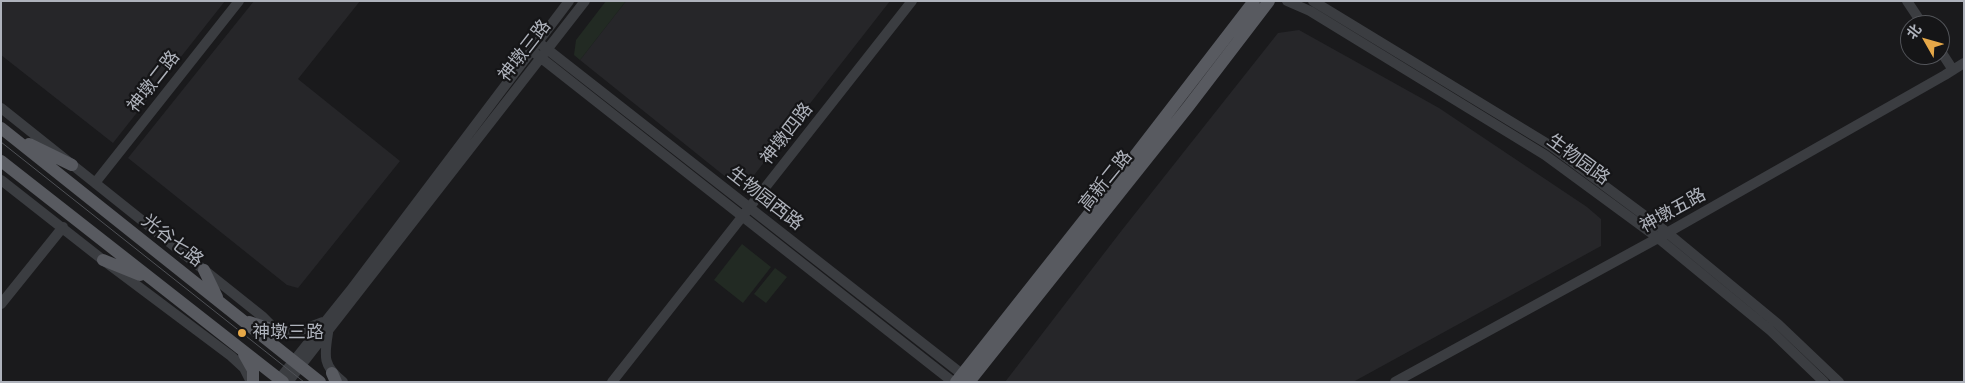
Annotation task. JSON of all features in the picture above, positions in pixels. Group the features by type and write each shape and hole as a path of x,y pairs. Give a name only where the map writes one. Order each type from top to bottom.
{"main road":[{"name":"高新二路","path":"964,380 1254,1"},
{"name":"高新二路","path":"964,380 1188,107 1269,1"},
{"path":"5,131 72,164"},
{"name":"光谷七路","path":"5,131 320,382"},
{"path":"1,161 282,381"},
{"path":"103,260 154,280"},
{"path":"204,270 220,302"},
{"path":"243,320 277,331"},
{"path":"228,338 245,355 252,370 252,382"}],"street":[{"name":"神墩二路","path":"95,183 239,1"},
{"name":"神墩三路","path":"326,326 569,1"},
{"name":"神墩三路","path":"282,381 585,1"},
{"name":"神墩四路","path":"612,382 912,1"},
{"name":"生物园路","path":"1287,1 1310,12 1545,155 1658,238 1771,331 1824,382"},
{"name":"生物园路","path":"1313,1 1551,146 1668,233 1778,324 1839,382"},
{"path":"1907,1 1916,15"},
{"name":"生物园西路","path":"538,42 750,207 964,380"},
{"name":"生物园西路","path":"531,50 743,216 964,380"},
{"name":"神墩五路","path":"1395,382 1668,233 1964,63"},
{"path":"1950,65 1953,70"},
{"path":"1,108 263,317 277,331 294,332 326,326 325,361 334,377 343,382"},
{"path":"1,180 103,260 231,356 244,368 252,382"},
{"path":"1,304 62,227"}],"shaded area":[{"path":"1,1 225,1 113,143 1,55"},
{"path":"254,1 360,1 298,79 400,161 298,288 287,285 128,158"},
{"path":"606,1 626,1 580,60 574,55 576,40"},
{"path":"626,1 890,1 751,179 732,182 580,60"},
{"path":"1299,30 1439,108 1587,207 1601,219 1601,246 1353,382 1005,382 1278,33"},
{"path":"742,244 771,267 743,303 714,280"},
{"path":"775,268 787,277 766,303 754,294"}],"tram line":[{"path":"1,142 304,382"}],"place":[{"name":"神墩三路","path":"242,333"}]}
